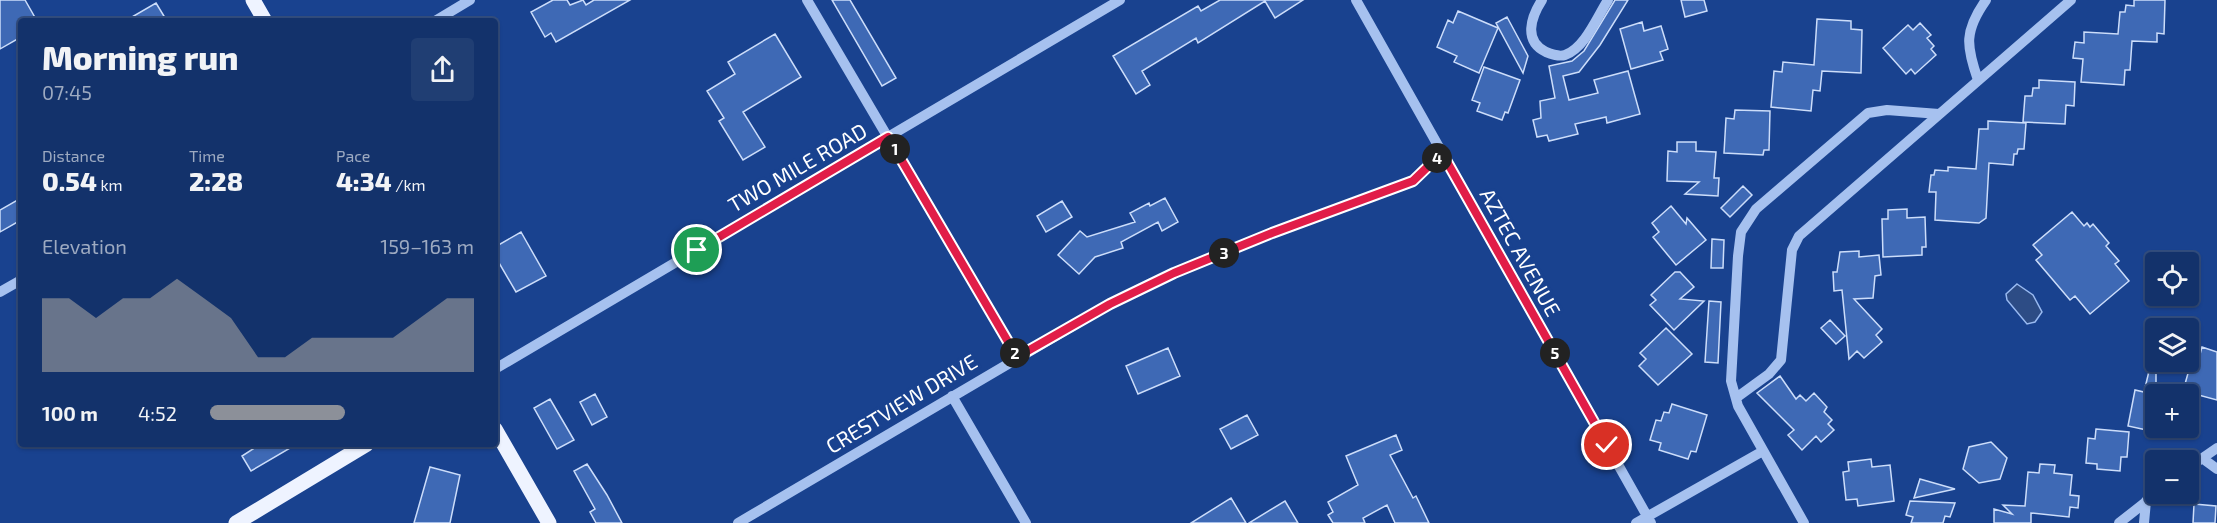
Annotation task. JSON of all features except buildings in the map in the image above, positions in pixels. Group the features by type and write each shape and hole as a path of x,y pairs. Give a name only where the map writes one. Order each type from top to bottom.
{"main road":[{"path":"253,0 263,18"},
{"path":"498,434 549,523"},
{"path":"236,523 347,449"}],"street":[{"path":"440,18 470,0"},
{"path":"807,0 1017,357"},
{"name":"TWO MILE ROAD","path":"498,367 1120,0"},
{"name":"AZTEC AVENUE","path":"1356,0 1650,520"},
{"path":"1542,0 1530,24 1533,39 1539,49 1553,55 1564,56 1580,44 1608,0"},
{"path":"1978,80 1967,38 1975,15 1986,0"},
{"path":"1736,398 1769,374 1781,360 1792,250 1799,236 2071,0"},
{"path":"1804,523 1763,451 1736,398 1731,381 1738,256 1742,232 1756,209 1868,113 1887,110 1939,114"},
{"name":"CRESTVIEW DRIVE","path":"738,523 1110,304 1174,273 1272,233 1413,181 1442,153"},
{"path":"0,292 18,282"},
{"path":"952,396 1026,523"},
{"path":"2199,460 2217,448"},
{"path":"1636,523 1650,520 1763,451"},
{"path":"2202,458 2217,469"},
{"path":"2119,523 2145,502"},
{"path":"2144,523 2146,504"}],"water":[{"path":"2017,284 2033,295 2042,312 2035,322 2027,324 2007,300 2006,294"}],"route":[{"path":"697,250 888,137 1017,357 1110,304 1174,273 1272,233 1371,199 1413,181 1442,153 1607,445"}]}
